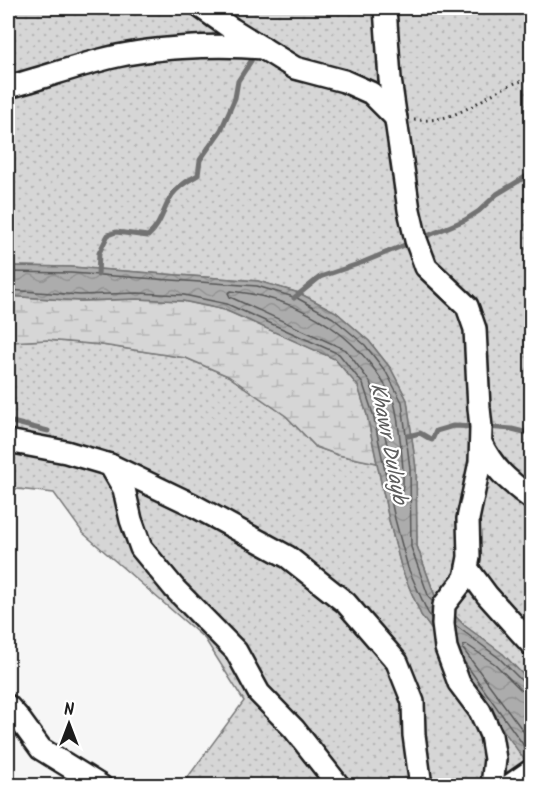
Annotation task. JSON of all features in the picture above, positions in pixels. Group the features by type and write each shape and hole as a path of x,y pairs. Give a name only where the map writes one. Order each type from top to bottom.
{"street":[{"path":"202,8 295,68 344,81 371,93 396,118"},
{"path":"386,8 390,79 408,210 426,267 467,306 475,329 482,427 480,462 468,519 465,578 444,605 443,624 446,648 459,683 480,711 491,735 495,759 492,786"},
{"path":"8,87 103,59 156,51 234,46 263,48"},
{"path":"8,441 66,452 110,465 191,504 288,557 346,603 397,662 412,702 421,786"},
{"path":"481,442 489,461 506,479 531,499"},
{"path":"110,465 124,489 131,520 141,548 175,589 237,651 260,693 294,729 339,786"},
{"path":"467,568 531,645"},
{"path":"8,706 42,749 101,786"}],"path":[{"path":"396,118 438,120 462,112 521,80 531,79"}],"green space":[{"path":"8,8 531,8 531,683 503,654 465,626 435,596 417,546 416,469 407,400 391,369 369,341 336,312 299,293 258,281 71,267 8,266"},
{"path":"8,296 80,301 137,299 183,301 225,310 335,359 358,386 377,463 338,455 316,447 286,416 228,376 186,358 102,345 47,340 8,342"},
{"path":"47,340 102,345 186,358 228,376 286,416 316,447 338,455 377,463 402,570 421,615 524,757 531,769 531,785 182,785 244,701 205,639 83,533 54,493 8,488 8,342"}],"water":[{"name":"Khawr Dulayb","path":"8,266 71,267 258,281 299,293 336,312 369,341 391,369 407,400 416,469 417,546 435,596 465,626 503,654 531,683 531,769 421,615 402,570 367,415 358,386 335,359 225,310 183,301 137,299 80,301 8,296"}],"waterway":[{"path":"98,275 99,253 108,235 116,232 148,236 162,217 174,192 198,175 200,160 221,130 235,98 238,81 251,61"},
{"path":"420,239 465,220 479,211 497,194 532,173"},
{"path":"294,298 320,277 412,242"},
{"path":"8,421 48,431"},
{"name":"Khawr Dulayb","path":"408,436 420,433 432,440 436,431 453,426 477,427"},
{"path":"486,427 512,429 532,434"}]}
